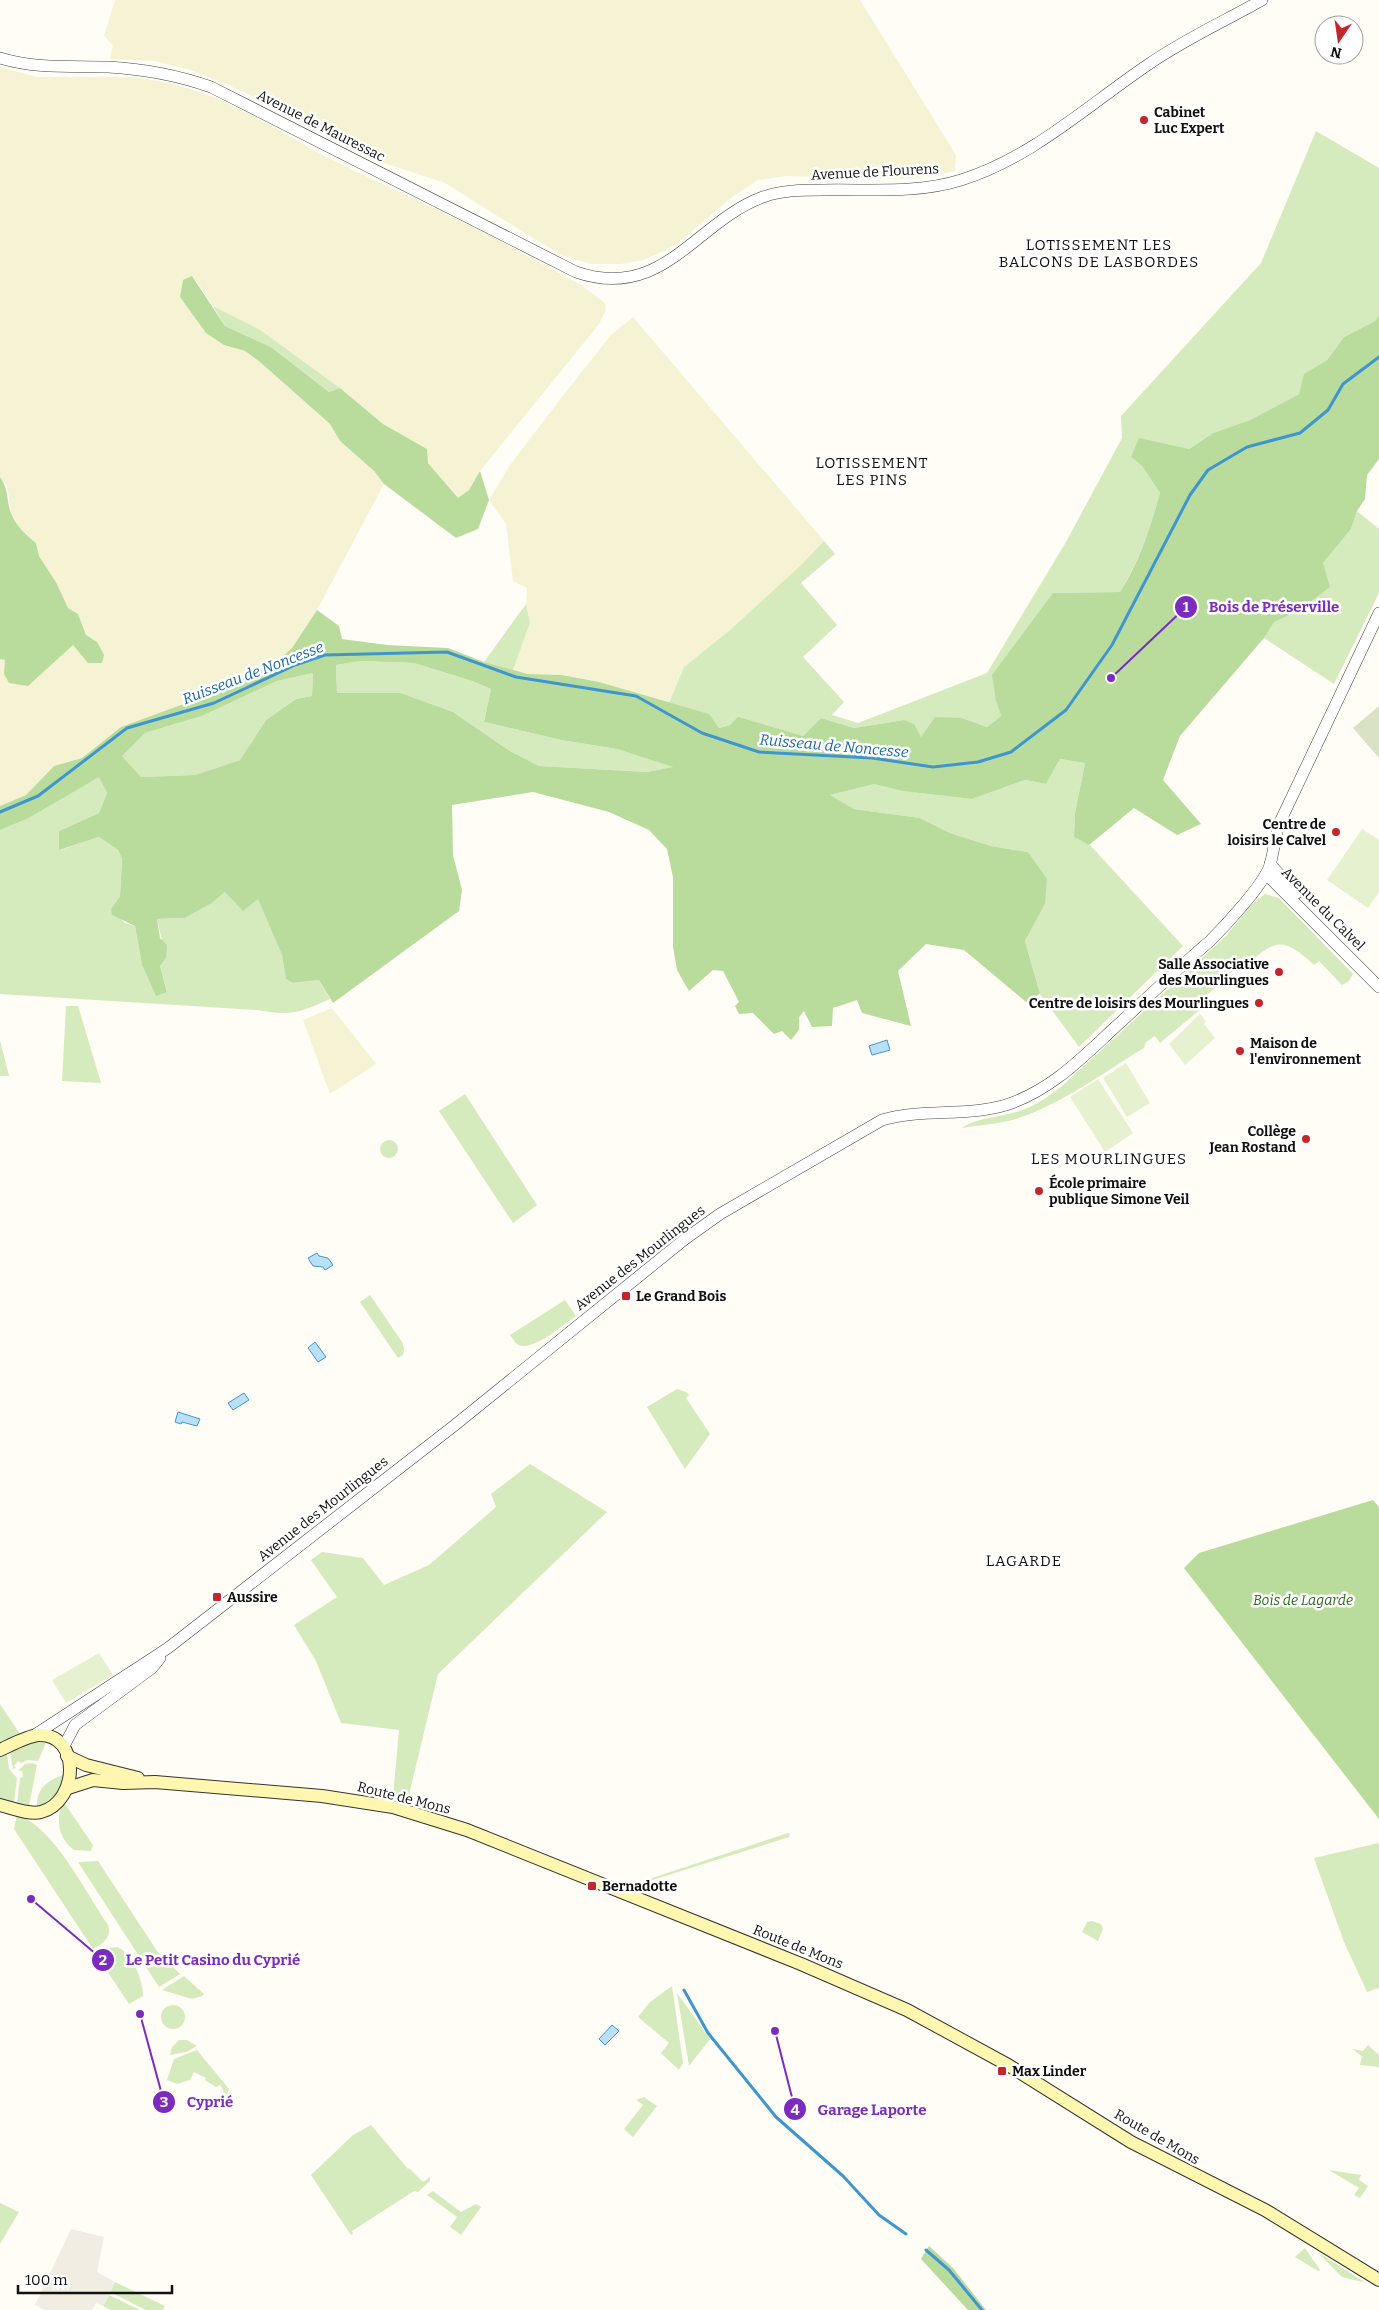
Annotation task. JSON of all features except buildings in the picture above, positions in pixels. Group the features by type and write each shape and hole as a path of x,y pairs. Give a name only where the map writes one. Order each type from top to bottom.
{"main road":[{"path":"0,1750 33,1736"},
{"name":"Route de Mons","path":"33,1736 53,1738 66,1751 86,1766 155,1782"},
{"path":"0,1805 41,1812 56,1804 68,1788 71,1772 66,1751"},
{"name":"Route de Mons","path":"68,1788 93,1780 123,1783 155,1782 331,1797 367,1802 418,1814 467,1830 783,1957 869,1993 938,2026 1078,2107 1131,2142 1265,2210 1379,2280"}],"street":[{"name":"Avenue de Flourens","path":"611,279 640,274 663,263 688,248 729,215 765,196 795,191 921,188 948,184 988,171 1018,156 1159,57 1262,0"},
{"name":"Avenue de Mauressac","path":"0,58 53,68 137,69 161,73 210,87 328,148 429,196 576,272 589,277 611,279"},
{"path":"1268,869 1280,822 1379,613"},
{"name":"Avenue des Mourlingues","path":"33,1736 168,1648 386,1479 674,1248 720,1214 882,1120 921,1112 992,1108 1025,1098 1062,1076 1230,921 1268,869"},
{"name":"Avenue du Calvel","path":"1268,869 1379,976"},
{"name":"Avenue du Calvel","path":"1268,869 1379,987"},
{"name":"Avenue des Mourlingues","path":"66,1751 75,1724 152,1668 168,1648"}],"shaded area":[{"path":"115,0 860,0 956,155 955,171 901,179 786,176 758,180 732,197 678,243 664,251 643,260 621,264 592,264 566,257 445,183 372,159 246,93 194,71 155,61 110,59 113,45 104,36"},
{"path":"0,67 37,77 135,77 175,84 214,97 254,116 324,156 485,233 581,285 605,303 606,310 599,324 480,471 469,490 458,498 428,463 427,449 383,424 340,388 259,329 213,306 193,276 224,345 245,351 260,362 330,424 340,441 374,471 384,484 317,610 292,648 273,665 208,695 121,727 82,758 54,766 26,795 0,806 0,659 5,660 73,645 97,643 86,635 78,614 68,608 57,584 39,556 36,543 23,533 11,513 7,485 0,477"},
{"path":"633,317 824,541 801,565 730,630 684,667 669,703 599,682 562,675 529,674 513,670 530,623 526,604 527,588 513,581 506,524 489,500 510,465 565,393 611,335"},
{"path":"332,1008 376,1064 330,1094 303,1020"},
{"path":"71,2229 104,2237 97,2272 115,2282 103,2306 96,2303 92,2310 45,2310 35,2305"}],"green space":[{"path":"1316,131 1379,168 1379,315 1375,321 1344,337 1327,360 1305,374 1299,394 1250,420 1213,433 1189,449 1131,457 1142,466 1160,493 1148,532 1133,569 1120,592 1053,593 996,701 1001,716 987,727 962,718 921,737 904,720 854,728 821,718 803,736 730,725 719,728 708,714 669,703 684,667 730,630 801,565 824,541 835,554 801,583 837,625 803,657 844,702 832,715 858,723 987,673 1066,542 1122,438 1121,416 1261,263"},
{"path":"192,276 225,326 271,347 329,392 340,388 383,424 427,449 428,463 458,498 469,490 480,471 489,500 478,529 456,538 384,484 374,471 340,441 330,424 260,362 245,351 224,345 206,333 180,297 183,280"},
{"path":"213,306 259,329 340,388 329,392 271,347 225,326"},
{"path":"1379,315 1379,459 1367,475 1365,499 1357,511 1351,529 1323,563 1330,587 1298,611 1274,622 1264,638 1180,736 1163,780 1201,824 1177,835 1134,808 1089,845 1074,837 1075,813 1085,763 1060,759 1046,784 1025,780 972,799 902,791 874,784 830,795 854,809 920,818 950,833 991,846 1028,852 1047,879 1045,904 1025,941 1040,994 1026,1002 964,950 926,944 898,971 911,1026 862,1013 857,1000 833,1008 832,1026 812,1027 804,1011 799,1017 799,1030 791,1040 782,1031 774,1034 753,1013 739,1014 735,1006 739,1002 723,971 713,970 689,991 677,970 673,947 673,877 667,849 649,830 609,812 533,792 452,805 453,855 462,890 459,911 333,1003 319,980 293,983 286,979 282,955 258,899 243,911 225,892 212,903 185,918 157,919 160,938 167,945 166,958 160,966 167,992 156,996 142,965 135,926 112,915 111,909 120,896 122,859 118,850 99,837 59,850 59,831 99,813 107,793 99,777 27,819 0,830 0,806 26,795 54,766 82,758 121,727 208,695 273,665 292,648 317,610 339,626 342,639 387,645 448,648 484,662 528,674 562,675 599,682 709,714 719,728 730,725 738,717 803,736 821,718 854,728 904,720 914,724 921,737 935,717 962,718 987,727 1001,716 996,701 992,675 1053,593 1120,592 1127,580 1144,544 1160,493 1142,466 1131,457 1139,438 1189,449 1213,433 1250,420 1299,394 1304,374 1327,360 1344,337 1375,321","holes":["361,661 414,663 472,681 491,689 484,722 561,740 617,749 673,767 647,772 539,766 510,751 453,712 401,693 337,693 336,665","313,673 312,696 296,699 266,720 240,760 195,775 141,777 122,756 145,733 202,716 277,681"]},
{"path":"0,477 5,486 13,518 22,530 36,543 39,556 57,584 68,608 78,614 86,635 97,642 104,655 102,663 88,663 73,645 28,686 9,683 4,674 5,660 0,659"},
{"path":"1357,511 1379,529 1379,593 1334,684 1264,638 1274,621 1298,611 1322,564 1351,529"},
{"path":"526,604 530,623 513,670 484,662"},
{"path":"361,661 414,663 472,681 491,689 484,722 561,740 617,749 674,767 647,772 539,766 510,751 453,712 401,693 337,693 336,665"},
{"path":"313,673 312,696 296,699 266,720 240,760 195,775 141,777 121,755 145,733 202,716 277,681"},
{"path":"1379,706 1379,758 1353,728"},
{"path":"1060,759 1085,763 1075,813 1074,837 1090,845 1183,946 1079,1047 1040,994 1025,941 1045,904 1028,852 991,846 950,833 920,818 854,809 829,795 874,784 902,791 972,799 1025,780 1046,784"},
{"path":"99,776 107,793 99,813 59,831 60,850 99,837 118,850 122,859 120,896 111,909 125,923 135,926 142,965 156,995 167,991 160,966 166,958 157,919 185,918 212,903 225,892 258,898 282,955 286,979 293,983 319,980 330,999 303,1010 279,1013 0,994 0,830 27,819"},
{"path":"1362,829 1379,840 1379,892 1368,908 1327,880"},
{"path":"1265,894 1279,898 1353,974 1349,981 1342,985 1319,961 1314,965 1294,949 1279,945 1272,946 1245,967 1241,963 1204,998 1208,1003 1160,1043 1155,1036 1146,1042 1144,1048 1066,1097 1033,1113 1010,1121 962,1128 973,1122 1027,1108 1043,1100 1062,1086 1227,935 1251,905"},
{"path":"66,1006 78,1006 101,1083 62,1081"},
{"path":"1200,1014 1206,1021 1204,1024 1215,1038 1185,1065 1169,1044"},
{"path":"0,1040 9,1076 0,1076"},
{"path":"1126,1063 1150,1103 1127,1117 1103,1078"},
{"path":"1098,1079 1133,1133 1105,1152 1070,1097"},
{"path":"465,1094 537,1205 513,1223 439,1111"},
{"path":"389,1140 395,1143 398,1149 395,1155 389,1158 383,1155 380,1149 383,1143"},
{"path":"370,1295 402,1342 403,1355 398,1358 360,1302"},
{"path":"565,1300 576,1316 539,1342 523,1346 515,1342 510,1335"},
{"path":"677,1389 689,1395 686,1398 710,1434 685,1469 647,1407"},
{"path":"530,1464 607,1512 438,1674 408,1799 393,1796 399,1730 341,1723 316,1661 294,1625 337,1597 311,1560 322,1552 363,1558 384,1585 429,1565 496,1507 491,1494"},
{"name":"Bois de Lagarde","path":"1373,1500 1379,1507 1379,1819 1184,1568 1199,1553"},
{"path":"99,1653 113,1675 66,1703 52,1680"},
{"path":"0,1704 20,1734 0,1743"},
{"path":"33,1742 46,1743 38,1761 28,1760 21,1763 18,1761 14,1766 16,1768 13,1769 10,1752"},
{"path":"7,1753 9,1769 17,1778 14,1802 0,1799 0,1755"},
{"path":"32,1763 37,1765 29,1806 17,1803 20,1778 23,1777 22,1771 18,1771 25,1764"},
{"path":"63,1775 66,1776 52,1799 37,1806 37,1800 44,1786"},
{"path":"63,1801 93,1845 91,1851 74,1850 68,1845 61,1834 59,1814"},
{"path":"17,1814 31,1822 56,1846 79,1878 108,1925 108,1937 93,1949 14,1829"},
{"path":"788,1833 790,1834 789,1837 643,1883 643,1881"},
{"path":"1379,1843 1379,1988 1367,1992 1344,1942 1314,1858"},
{"path":"98,1861 157,1951 180,1974 159,1987 78,1862"},
{"path":"1092,1921 1101,1924 1103,1929 1098,1941 1082,1932 1087,1922"},
{"path":"117,1947 132,1961 141,1983 143,1996 129,2004 97,1956 110,1948"},
{"path":"184,1976 204,1994 202,1996 192,1999 162,1990"},
{"path":"672,1986 683,2063 679,2070 661,2053 669,2043 638,2017 650,2002"},
{"path":"677,1993 710,2039 689,2066"},
{"path":"173,2005 182,2008 185,2017 182,2026 173,2029 164,2026 161,2017 164,2008"},
{"path":"179,2040 187,2040 197,2046 186,2052 170,2055 172,2047"},
{"path":"1368,2045 1379,2055 1379,2067 1360,2065 1362,2056 1352,2049 1363,2051"},
{"path":"197,2050 229,2089 227,2096 220,2085 216,2087 205,2080 206,2078 194,2072 190,2080 177,2084 167,2080 174,2059"},
{"path":"644,2097 657,2106 633,2137 624,2129 643,2105 636,2100"},
{"path":"371,2125 408,2169 423,2182 430,2177 430,2181 418,2192 414,2191 352,2231 353,2234 351,2235 311,2175 353,2135"},
{"path":"1329,2170 1361,2175 1359,2180 1368,2186 1360,2198 1354,2195 1359,2188"},
{"path":"433,2191 461,2212 476,2204 481,2207 461,2235 450,2227 457,2217 427,2195"},
{"path":"0,2203 19,2212 0,2244"},
{"path":"929,2246 953,2268 986,2310 968,2310 921,2259"},
{"path":"1305,2248 1320,2270 1318,2271 1295,2257"},
{"path":"1316,2251 1366,2283 1342,2277"},
{"path":"115,2282 165,2306 163,2310 146,2310 110,2292"},
{"path":"109,2295 140,2310 111,2310 103,2306"}],"water":[{"path":"887,1040 890,1050 872,1055 869,1046"},
{"path":"317,1253 319,1256 328,1258 333,1265 325,1270 323,1267 313,1266 308,1258"},
{"path":"315,1342 326,1357 318,1362 308,1348"},
{"path":"244,1393 249,1400 233,1410 228,1403"},
{"path":"178,1412 200,1419 197,1426 175,1422"},
{"path":"612,2025 619,2031 605,2045 599,2039"}],"waterway":[{"name":"Ruisseau de Noncesse","path":"0,812 38,796 127,728 214,703 295,665 325,655 447,652 516,677 636,696 702,733 759,752 872,758 933,767 978,762 1011,752 1066,710 1112,645 1190,495 1208,470 1247,447 1300,433 1328,410 1343,384 1379,357"},
{"path":"684,1990 708,2033 776,2117 843,2176 879,2215 906,2234"},
{"path":"926,2250 949,2270 982,2310"}],"place":[{"name":"Cabinet Luc Expert","path":"1144,120"},
{"name":"Bois de Préserville","path":"1111,678"},
{"name":"Centre de loisirs le Calvel","path":"1336,832"},
{"name":"Salle Associative des Mourlingues","path":"1279,972"},
{"name":"Centre de loisirs des Mourlingues","path":"1259,1003"},
{"name":"Maison de l'environnement","path":"1240,1051"},
{"name":"Collège Jean Rostand","path":"1306,1139"},
{"name":"École primaire publique Simone Veil","path":"1039,1191"},
{"name":"Le Grand Bois","path":"626,1296"},
{"name":"Aussire","path":"217,1597"},
{"name":"Bernadotte","path":"592,1886"},
{"name":"Le Petit Casino du Cyprié","path":"31,1899"},
{"name":"Cyprié","path":"140,2014"},
{"name":"Garage Laporte","path":"775,2031"},
{"name":"Max Linder","path":"1002,2071"}],"district":[{"name":"LOTISSEMENT LES BALCONS DE LASBORDES","path":"1099,254"},
{"name":"LOTISSEMENT LES PINS","path":"872,472"},
{"name":"LES MOURLINGUES","path":"1109,1159"},
{"name":"LAGARDE","path":"1024,1561"}]}
